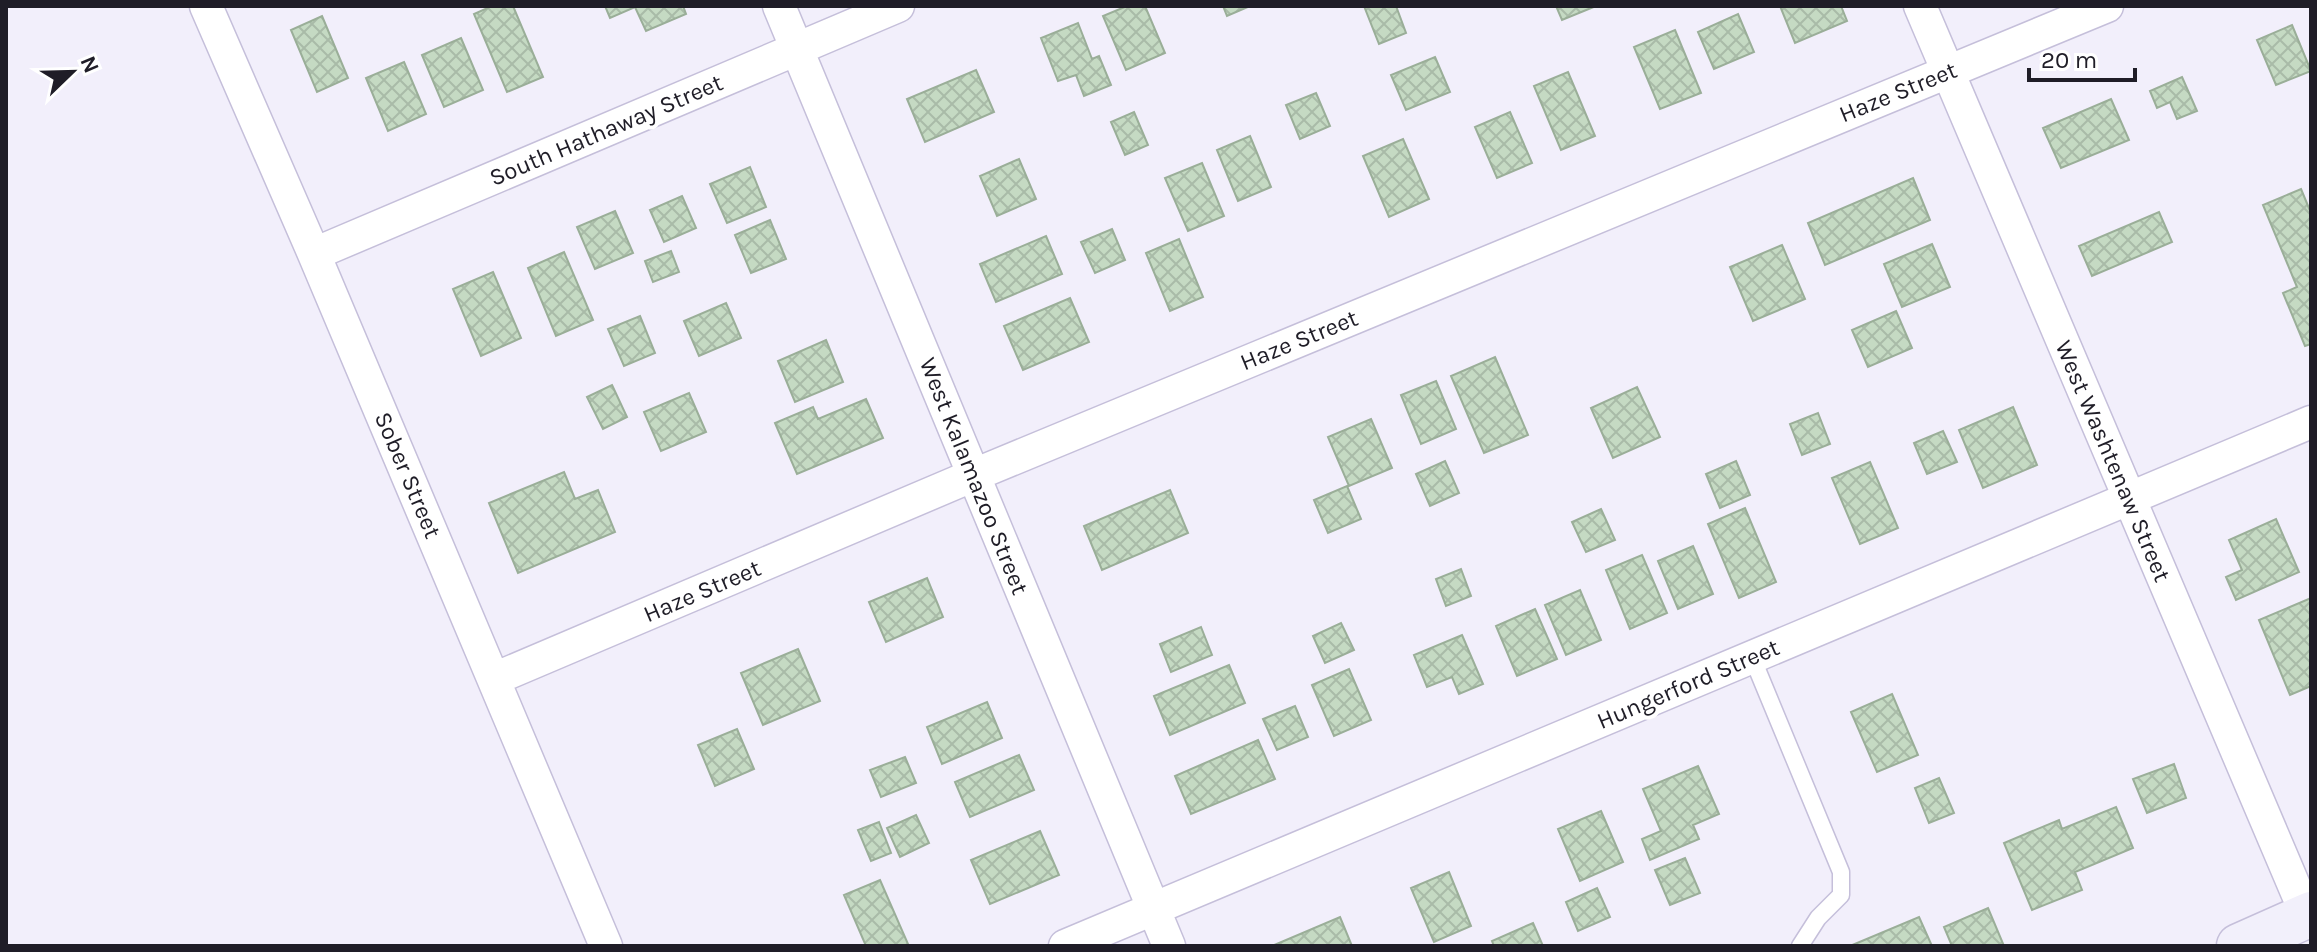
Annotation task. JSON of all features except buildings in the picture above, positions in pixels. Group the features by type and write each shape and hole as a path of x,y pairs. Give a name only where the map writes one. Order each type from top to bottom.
{"street":[{"name":"Sober Street","path":"206,6 606,946"},
{"name":"West Kalamazoo Street","path":"779,6 1169,946"},
{"name":"South Hathaway Street","path":"314,254 898,6"},
{"name":"West Washtenaw Street","path":"1920,6 2309,915"},
{"name":"Haze Street","path":"494,679 974,475 2107,6"},
{"name":"Hungerford Street","path":"1065,946 2311,422"},
{"path":"2239,946 2309,915"}],"lane":[{"path":"1752,657 1841,872 1841,895 1818,918 1800,946"}]}
